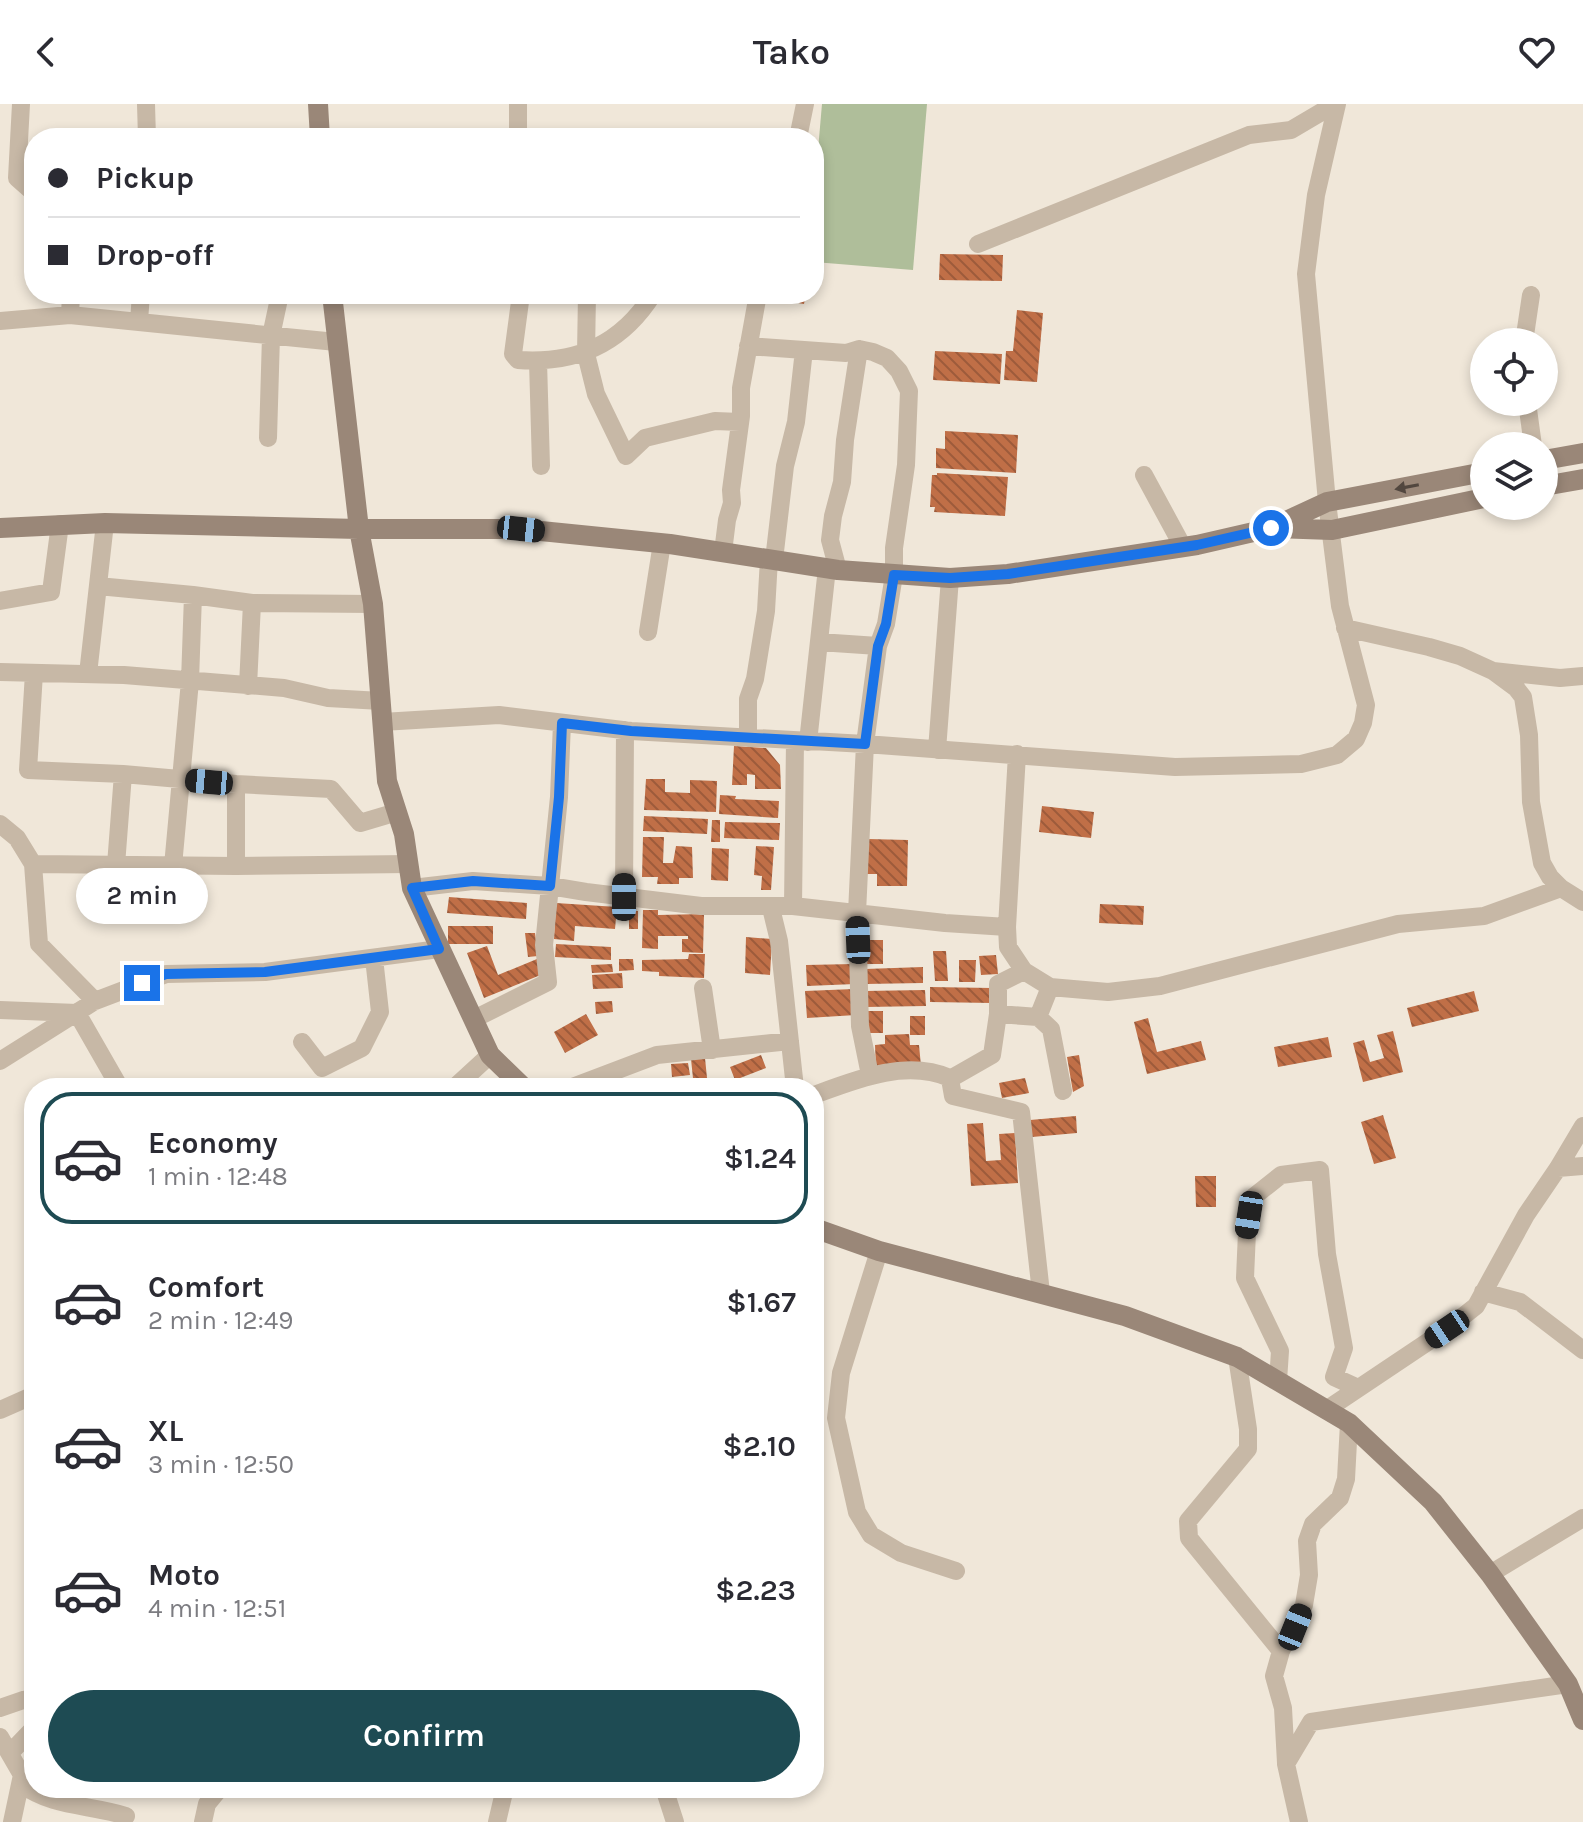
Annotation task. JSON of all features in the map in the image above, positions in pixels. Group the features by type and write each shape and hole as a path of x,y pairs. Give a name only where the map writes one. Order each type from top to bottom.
{"street":[{"path":"21,104 17,178 24,184"},
{"path":"146,104 147,128"},
{"path":"318,104 319,128"},
{"path":"518,104 518,128"},
{"path":"800,128 805,104"},
{"path":"978,244 1249,135 1291,130 1336,104"},
{"path":"382,722 499,715 625,730 1175,767 1301,764 1337,755 1356,739 1366,705 1345,628 1327,502 1306,274 1316,195 1336,104"},
{"path":"1526,328 1531,295"},
{"path":"70,315 71,304"},
{"path":"139,321 140,304"},
{"path":"268,438 271,336 278,304"},
{"path":"333,304 359,529 373,604 387,781 404,834 412,888 490,1055 514,1078"},
{"path":"520,304 513,354 518,360 538,361 586,354 621,330 644,304"},
{"path":"587,304 586,354 596,394 626,456 645,438 657,434 715,421 740,422"},
{"path":"723,552 732,503 741,388 756,304"},
{"path":"0,321 70,315 336,342"},
{"path":"748,346 846,353 859,349 887,358 899,371 909,391 906,465 894,548 894,575 886,624 878,646 865,744 857,913 860,1026 870,1075"},
{"path":"793,906 801,742 832,569 830,540 842,482 859,349"},
{"path":"748,738 748,699 755,679 766,611 785,466 796,422 804,350"},
{"path":"538,361 541,466"},
{"path":"1558,457 1583,453"},
{"path":"1144,475 1183,547"},
{"path":"0,528 105,523 521,529 662,543 832,569 950,578 1008,574 1183,547 1271,528 1327,502 1470,475"},
{"path":"1558,483 1583,479"},
{"path":"1271,528 1332,530 1470,501"},
{"path":"88,674 105,523"},
{"path":"0,601 51,592 60,524"},
{"path":"648,632 662,543"},
{"path":"937,750 950,578"},
{"path":"98,586 252,603 373,604"},
{"path":"173,866 190,681 193,595"},
{"path":"248,686 252,603"},
{"path":"1345,628 1460,656 1493,671 1516,688 1523,697 1529,735 1531,802 1542,863 1561,888 1583,902"},
{"path":"819,642 878,646"},
{"path":"1493,671 1560,678 1583,676"},
{"path":"0,672 88,674 284,688 328,698 381,701"},
{"path":"34,673 28,770 331,789 360,823 397,812"},
{"path":"474,1019 548,982 544,945 559,797 562,723"},
{"path":"624,897 625,730"},
{"path":"1017,754 1008,947 1024,971 1050,987 1108,992 1160,986 1398,924 1484,916 1561,888"},
{"path":"116,865 123,774"},
{"path":"236,784 236,866"},
{"path":"0,824 17,838 33,864 39,944 95,1001"},
{"path":"33,864 409,864"},
{"path":"412,888 473,881 550,886 701,906 793,906 1007,927"},
{"path":"771,908 779,941 794,1078"},
{"path":"0,1061 95,1001 166,974 265,972 439,949"},
{"path":"302,1042 322,1068 362,1048 380,1012 374,958"},
{"path":"950,1078 992,1055 998,1014 998,984 1024,971"},
{"path":"1038,1017 1050,987"},
{"path":"703,988 712,1050"},
{"path":"0,1010 77,1013"},
{"path":"77,1013 114,1078"},
{"path":"998,1014 1038,1017 1051,1029 1063,1091"},
{"path":"596,1078 657,1055 790,1041"},
{"path":"465,1078 490,1055"},
{"path":"824,1091 870,1075 929,1069 950,1078"},
{"path":"950,1078 953,1096 1021,1112 1041,1293"},
{"path":"1326,1410 1476,1306 1526,1215 1583,1126"},
{"path":"1558,1168 1583,1166"},
{"path":"1278,1381 1280,1351 1245,1278 1252,1198 1281,1175 1320,1170 1327,1254 1344,1348 1334,1377 1358,1388"},
{"path":"824,1232 879,1251 1125,1316 1237,1357 1349,1423 1433,1502 1490,1574 1568,1684 1583,1720"},
{"path":"879,1251 841,1373 836,1418 853,1499 871,1535 901,1553 956,1571"},
{"path":"1483,1292 1520,1302 1583,1350"},
{"path":"1237,1357 1248,1449 1188,1521 1189,1538 1281,1651"},
{"path":"0,1410 24,1399"},
{"path":"1299,1822 1286,1764 1283,1708 1274,1676 1281,1651 1304,1605 1309,1575 1307,1541 1313,1524 1340,1498 1346,1479 1349,1423"},
{"path":"1490,1574 1583,1518"},
{"path":"1286,1764 1311,1722 1568,1684"},
{"path":"0,1708 24,1700"},
{"path":"12,1822 22,1775 5,1745 24,1734"},
{"path":"43,1798 69,1805 98,1807 126,1816"},
{"path":"203,1822 207,1804 212,1798"},
{"path":"495,1818 502,1798"},
{"path":"667,1798 675,1822"}],"green space":[{"path":"822,104 927,104 913,270 824,263 824,128 820,128"}],"building":[{"path":"940,254 1003,255 1002,281 939,280"},
{"path":"1017,310 1043,313 1037,382 1004,380 1006,351 1013,351"},
{"path":"935,351 1002,354 1000,384 933,380"},
{"path":"945,431 1018,435 1016,473 936,468 936,448 945,449"},
{"path":"932,475 1008,477 1005,516 934,512 935,507 930,507"},
{"path":"734,746 766,748 780,765 781,789 755,789 755,775 747,774 747,785 732,785"},
{"path":"646,779 665,779 665,792 690,793 690,780 717,781 716,812 644,810"},
{"path":"720,795 736,796 735,799 779,801 778,818 719,814"},
{"path":"1042,806 1094,812 1091,838 1039,832"},
{"path":"644,816 708,819 707,834 643,831"},
{"path":"712,820 720,820 720,842 711,842"},
{"path":"725,822 780,823 779,840 724,838"},
{"path":"643,837 664,837 663,863 673,863 676,846 692,847 693,878 679,878 679,884 657,884 658,877 642,877"},
{"path":"868,839 908,840 907,886 877,886 877,874 867,874"},
{"path":"756,846 774,847 771,890 761,890 762,876 754,875"},
{"path":"712,848 729,849 728,881 711,880"},
{"path":"449,897 527,903 526,919 447,913"},
{"path":"556,903 617,907 615,929 575,926 574,941 554,939"},
{"path":"1100,904 1144,906 1143,925 1099,923"},
{"path":"643,910 658,910 658,915 704,914 703,953 682,952 682,939 688,939 688,936 658,936 658,949 642,948"},
{"path":"629,911 638,911 638,929 629,929"},
{"path":"448,926 493,926 493,944 448,944"},
{"path":"525,933 535,933 538,956 528,957"},
{"path":"746,937 772,939 770,975 745,973"},
{"path":"866,940 883,940 883,964 866,964"},
{"path":"556,944 611,947 611,960 555,957"},
{"path":"487,946 498,975 537,959 543,974 484,998 467,953"},
{"path":"933,951 946,951 948,981 935,981"},
{"path":"689,954 705,954 704,978 659,976 659,972 642,971 642,960 688,959"},
{"path":"996,955 998,974 981,975 979,956"},
{"path":"619,959 633,959 634,970 619,971"},
{"path":"959,960 976,960 975,982 959,982"},
{"path":"612,964 613,972 592,973 591,965"},
{"path":"854,964 855,984 807,986 806,965"},
{"path":"923,967 923,983 865,984 865,969"},
{"path":"622,973 623,988 593,989 592,975"},
{"path":"930,987 992,988 992,1003 930,1002"},
{"path":"854,989 856,1015 807,1018 805,991"},
{"path":"925,990 926,1006 866,1007 865,991"},
{"path":"1474,991 1479,1011 1412,1027 1407,1008"},
{"path":"612,1001 613,1012 596,1014 595,1002"},
{"path":"865,1011 883,1011 883,1033 865,1033"},
{"path":"586,1014 598,1035 565,1053 554,1032"},
{"path":"910,1016 925,1016 925,1035 910,1035"},
{"path":"1148,1018 1157,1052 1201,1041 1206,1060 1147,1074 1134,1022"},
{"path":"1393,1031 1403,1072 1363,1082 1353,1043 1364,1040 1370,1062 1384,1058 1377,1035"},
{"path":"909,1034 910,1045 919,1045 921,1066 876,1069 875,1045 885,1044 885,1035"},
{"path":"1328,1037 1332,1057 1278,1067 1274,1047"},
{"path":"761,1055 766,1068 734,1078 730,1067"},
{"path":"1079,1055 1084,1086 1073,1092 1067,1057"},
{"path":"705,1058 707,1078 693,1078 691,1059"},
{"path":"688,1063 690,1075 672,1077 671,1064"},
{"path":"1025,1078 1029,1093 1002,1098 999,1083"},
{"path":"1383,1115 1396,1158 1374,1164 1361,1122"},
{"path":"1076,1116 1077,1133 1032,1137 1030,1120"},
{"path":"983,1123 986,1161 1001,1160 999,1134 1015,1133 1018,1183 971,1186 967,1124"},
{"path":"1195,1176 1216,1176 1216,1207 1196,1207"}],"route":[{"path":"142,983 166,974 265,972 439,949 412,888 473,881 550,886 559,797 562,723 631,731 865,744 878,646 886,624 894,575 950,578 1008,574 1197,545 1271,528"}]}
